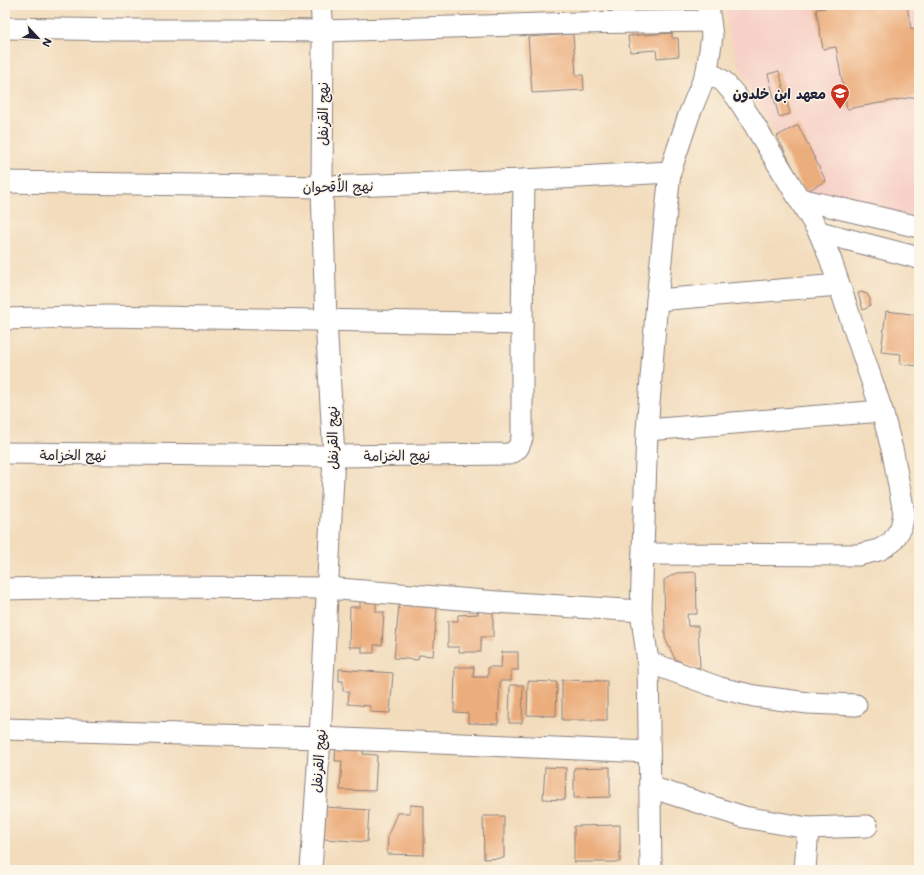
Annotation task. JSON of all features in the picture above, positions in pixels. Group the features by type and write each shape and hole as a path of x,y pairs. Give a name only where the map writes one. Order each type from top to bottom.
{"street":[{"name":"نهج القرنفل","path":"311,870 320,738 334,456 326,321 322,187 321,5"},
{"path":"5,28 322,31 568,23 709,13 712,36 707,71 689,115 670,172 657,300 648,430 642,554 641,611 648,662 651,870"},
{"path":"642,554 858,555 879,550 892,542 901,528 904,513 893,453 882,411 830,258 819,232 736,96 723,81 707,71"},
{"name":"نهج الأُقحوان","path":"5,182 322,187 524,180 670,172"},
{"name":"نهج الخزامة","path":"5,453 334,456 509,454 515,451 518,448 522,438 524,180"},
{"path":"800,199 919,227"},
{"path":"819,232 919,258"},
{"path":"657,300 839,285"},
{"path":"5,319 107,316 522,324"},
{"path":"648,430 882,411"},
{"path":"5,589 147,587 327,588 497,602 641,611"},
{"path":"648,662 720,688 754,696 808,703 856,704"},
{"path":"5,728 320,738 649,752"},
{"path":"650,787 744,817 808,828 867,826"},
{"path":"805,870 808,828"}],"shaded area":[{"name":"معهد ابن خلدون","path":"724,5 919,5 919,226 805,192 777,136 746,83 731,42"}],"building":[{"path":"824,5 907,5 911,29 919,27 919,96 847,109 836,47 823,49 816,9 825,8"},
{"path":"672,33 672,38 678,38 679,56 657,58 656,50 630,52 628,36"},
{"path":"573,34 576,75 583,75 584,90 532,93 528,37"},
{"path":"779,71 790,114 779,117 768,74"},
{"path":"798,125 826,181 805,192 777,136"},
{"path":"861,292 867,294 870,299 870,305 863,310 858,293"},
{"path":"886,311 919,315 919,366 900,364 901,354 881,352"},
{"path":"696,572 697,614 687,614 688,626 698,626 700,667 694,668 675,659 665,638 664,580 676,573"},
{"path":"360,600 376,601 376,612 384,612 382,645 374,645 374,653 362,653 362,647 349,647 350,607 360,607"},
{"path":"399,605 437,608 433,656 419,655 418,660 394,658"},
{"path":"478,608 493,608 493,637 481,637 481,652 459,652 459,647 448,647 448,621 458,621 458,615 478,614"},
{"path":"502,652 518,652 518,670 511,670 511,681 500,681 498,724 468,723 468,713 454,712 455,667 474,667 473,677 488,677 488,667 501,667"},
{"path":"339,669 393,673 390,713 370,712 370,706 348,704 349,691 343,691 343,681 339,681"},
{"path":"562,680 607,681 607,720 562,720"},
{"path":"528,681 557,682 556,716 527,715"},
{"path":"510,685 523,685 522,723 509,723"},
{"path":"336,742 364,743 363,754 377,755 375,791 340,790 342,761 335,761"},
{"path":"545,767 566,768 565,800 543,799"},
{"path":"610,767 610,797 574,798 574,768"},
{"path":"410,805 424,806 424,855 387,854 388,835 397,813 410,813"},
{"path":"326,807 369,810 367,842 324,839"},
{"path":"483,816 504,816 504,858 484,859"},
{"path":"620,825 620,862 574,862 574,826"}],"place":[{"name":"معهد ابن خلدون","path":"840,110"}]}
